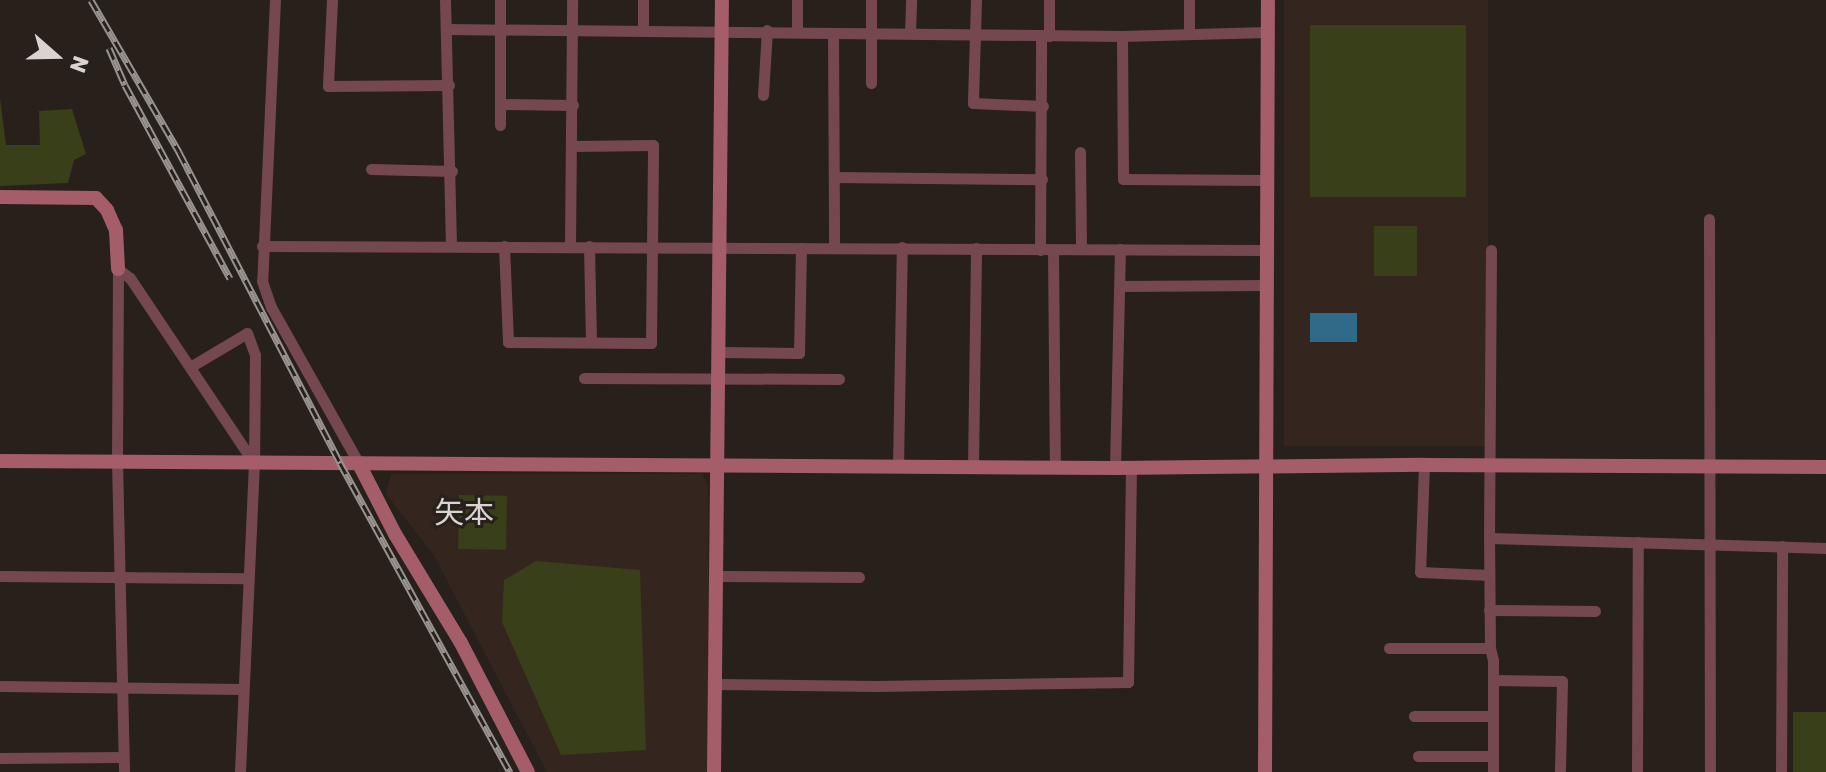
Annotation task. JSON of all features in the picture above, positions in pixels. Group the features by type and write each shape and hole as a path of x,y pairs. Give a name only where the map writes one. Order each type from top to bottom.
{"street":[{"path":"275,0 262,281 271,307 395,534 461,643 528,772"},
{"path":"332,0 328,86 449,85"},
{"path":"445,0 452,171 451,245"},
{"path":"500,0 500,125"},
{"path":"570,246 574,146 572,0"},
{"path":"643,0 643,29"},
{"path":"714,772 722,0"},
{"path":"797,0 797,31"},
{"path":"871,0 871,83"},
{"path":"910,33 911,0"},
{"path":"976,0 973,103 1043,106"},
{"path":"1040,250 1045,35 1049,0"},
{"path":"1189,0 1189,34"},
{"path":"1265,772 1268,0"},
{"path":"447,29 976,32 1122,36 1267,32"},
{"path":"763,95 767,30"},
{"path":"833,33 834,246"},
{"path":"1122,36 1123,179 1266,180"},
{"path":"500,104 573,105"},
{"path":"504,246 508,342 651,343 653,145 574,146"},
{"path":"1080,152 1081,247"},
{"path":"371,169 452,171"},
{"path":"835,177 1042,179"},
{"path":"0,197 81,195 96,198 113,220 118,241 117,461 124,772"},
{"path":"1709,219 1712,543 1710,772"},
{"path":"262,246 1265,250"},
{"path":"589,246 591,342"},
{"path":"898,467 898,351 903,351 902,247"},
{"path":"720,352 799,353 801,248"},
{"path":"973,467 976,248"},
{"path":"1115,468 1120,249"},
{"path":"1053,250 1055,468"},
{"path":"1491,250 1489,610 1493,772"},
{"path":"118,269 130,278 254,463"},
{"path":"1121,286 1267,285"},
{"path":"190,367 247,333 255,355 254,463 246,578 240,772"},
{"path":"584,378 839,379"},
{"path":"0,461 1055,468 1424,465 1826,467"},
{"path":"1424,465 1420,572 1489,575"},
{"path":"715,684 876,686 1128,682 1131,468"},
{"path":"1489,538 1826,548"},
{"path":"1637,772 1638,542"},
{"path":"1781,772 1782,546"},
{"path":"0,576 246,578"},
{"path":"715,576 859,577"},
{"path":"1489,610 1595,611"},
{"path":"1389,648 1490,648"},
{"path":"1493,680 1562,681 1560,772"},
{"path":"0,686 242,689"},
{"path":"1414,716 1493,716"},
{"path":"1418,756 1493,756"},
{"path":"0,758 123,757"}],"shaded area":[{"path":"1284,0 1488,0 1488,446 1284,446"},
{"path":"391,474 702,474 708,486 710,772 547,772 433,554 386,494"}],"green space":[{"path":"1310,25 1466,25 1466,197 1310,197"},
{"path":"0,98 6,145 40,145 39,111 72,109 86,154 74,160 68,183 0,186"},
{"path":"1374,226 1417,226 1417,276 1374,276"},
{"path":"459,495 507,496 506,550 458,549"},
{"path":"536,561 640,570 646,750 561,755 502,622 504,580"},
{"path":"1793,712 1826,712 1826,772 1793,772"}],"water":[{"path":"1310,313 1357,313 1357,342 1310,342"}],"railway":[{"path":"91,0 179,152 340,463 510,772"},
{"path":"109,48 125,85 230,278"}],"district":[{"name":"矢本","path":"464,513"}]}
